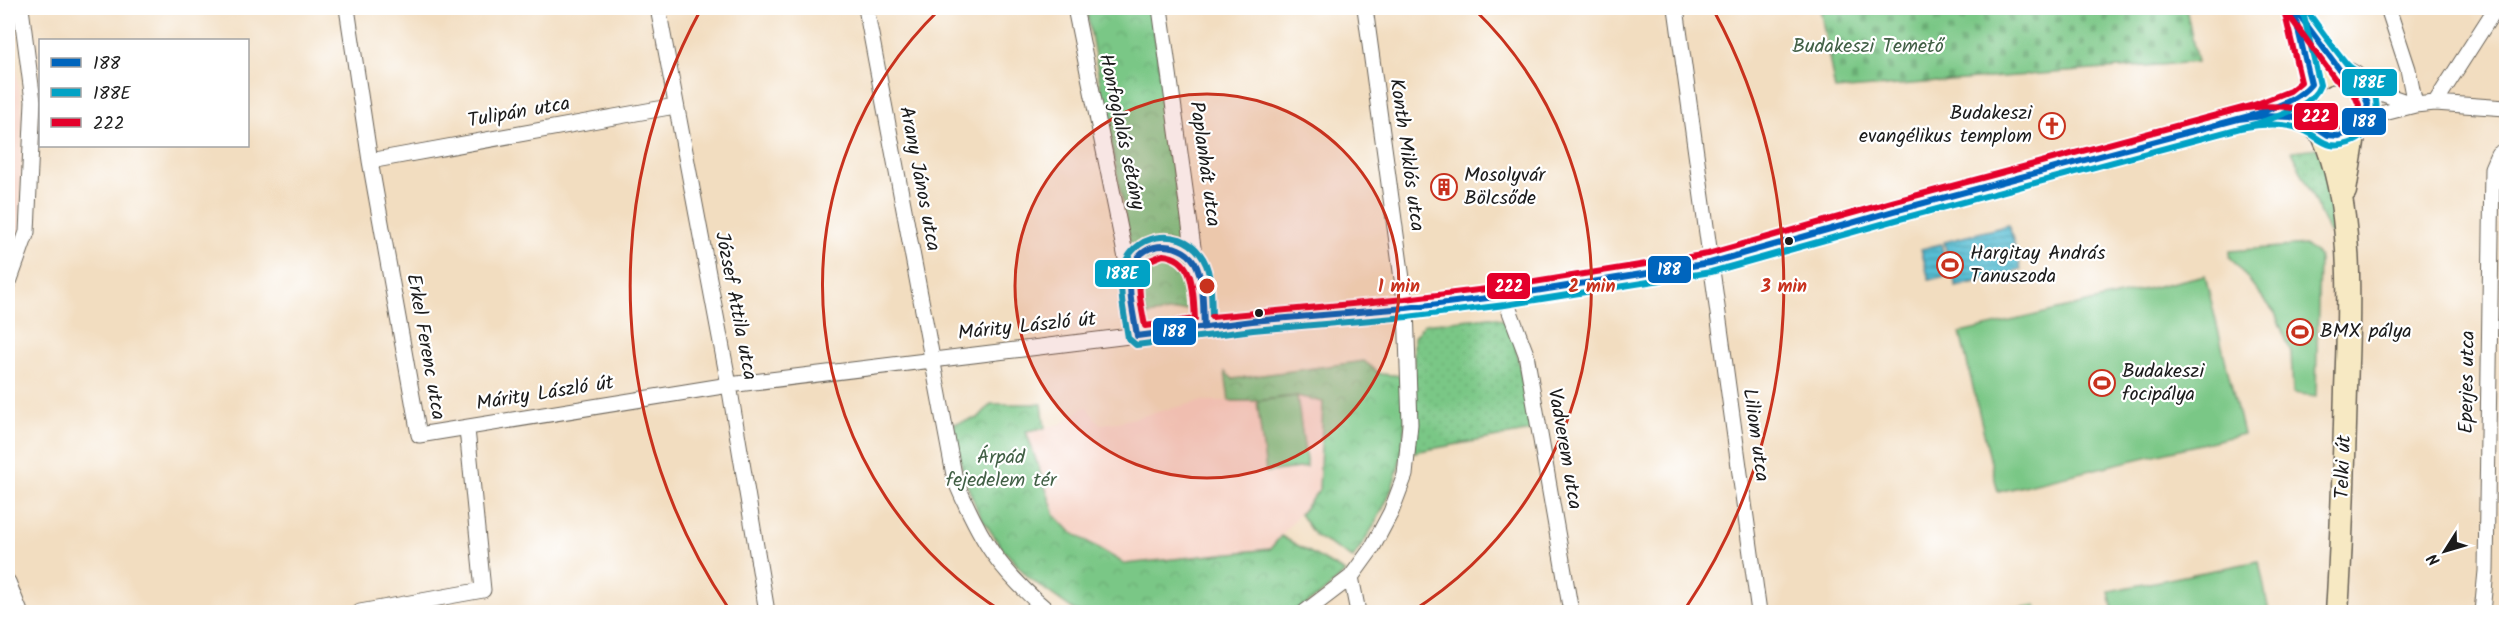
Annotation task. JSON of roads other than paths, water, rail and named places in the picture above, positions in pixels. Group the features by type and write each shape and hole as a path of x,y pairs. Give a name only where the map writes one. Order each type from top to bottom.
{"main road":[{"path":"2293,8 2342,73"},
{"path":"2293,8 2309,88 2304,106 2332,155 2343,207"},
{"path":"2309,88 2328,74 2342,73 2350,75 2363,87 2368,102 2360,124 2343,207"},
{"path":"2316,128 2336,136 2360,124"},
{"name":"Telki út","path":"2337,612 2343,515 2348,322 2343,207"}],"street":[{"path":"8,285 27,232 33,101 21,8"},
{"name":"Erkel Ferenc utca","path":"347,8 370,161 419,435 467,429 483,590 360,612"},
{"name":"József Attila utca","path":"658,8 729,385 767,612"},
{"name":"Arany János utca","path":"866,8 955,480 977,530 999,564 1049,612"},
{"name":"Honfoglalás sétány","path":"1075,8 1130,278 1137,336"},
{"name":"Paplanhát utca","path":"1160,8 1204,327"},
{"name":"Konth Miklós utca","path":"1305,612 1352,577 1372,548 1391,512 1405,475 1410,424 1406,308 1365,8"},
{"name":"Liliom utca","path":"1676,8 1758,612"},
{"path":"2388,8 2408,69 2415,105"},
{"path":"2435,103 2498,11"},
{"path":"2363,87 2415,105"},
{"name":"Márity László út","path":"467,429 729,385 931,358 1289,317 1406,308 1504,296 1710,263 2257,114 2309,88"},
{"path":"2360,124 2415,105 2435,103 2506,108"},
{"name":"Tulipán utca","path":"370,161 675,106"},
{"name":"Márity László út","path":"2257,114 2316,128"},
{"name":"Eperjes utca","path":"2482,612 2486,571 2492,168 2502,152"},
{"name":"Vadverem utca","path":"1504,296 1526,354 1571,612"},
{"path":"1352,577 1358,612"},
{"path":"8,582 20,612"}],"water":[{"path":"2009,225 2021,270 1956,287 1944,242"},
{"path":"1941,244 1949,275 1929,280 1921,249"}],"place":[{"name":"Budakeszi evangélikus templom","path":"2052,126"},
{"name":"Mosolyvár Bölcsőde","path":"1444,187"},
{"name":"Hargitay András Tanuszoda","path":"1950,265"},
{"name":"BMX pálya","path":"2300,332"},
{"name":"Budakeszi focipálya","path":"2102,383"}],"park label":[{"name":"Budakeszi Temető","path":"1868,47"},
{"name":"Árpád fejedelem tér","path":"1001,470"}]}
